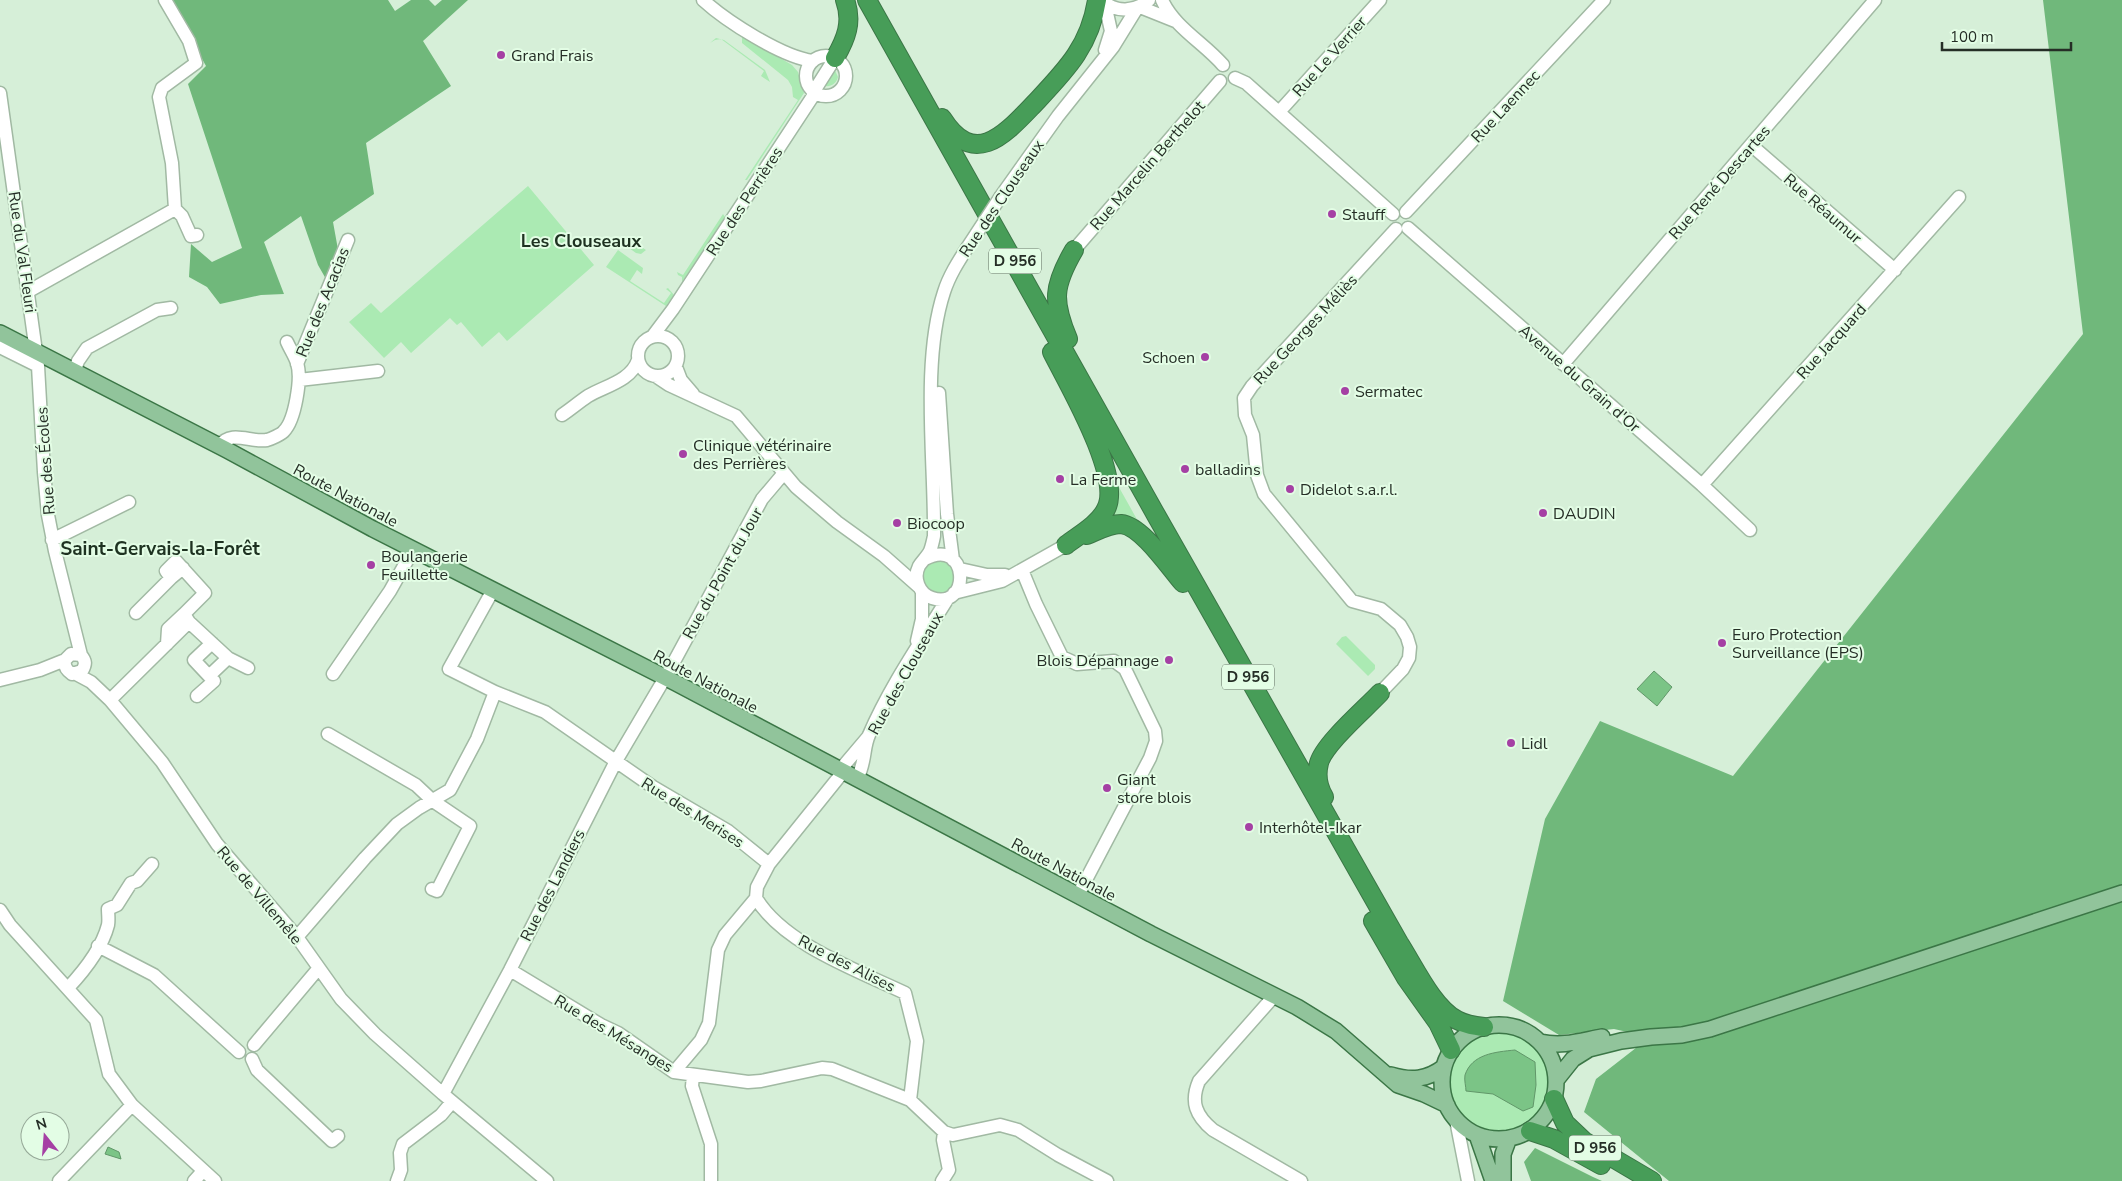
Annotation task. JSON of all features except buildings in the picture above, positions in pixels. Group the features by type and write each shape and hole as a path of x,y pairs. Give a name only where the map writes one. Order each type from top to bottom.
{"highway":[{"path":"835,58 845,41 849,22 845,0"},
{"name":"D 956","path":"855,0 1391,955 1438,1023 1451,1050"},
{"name":"D 956","path":"867,0 1106,427 1399,942 1435,1000 1456,1020 1465,1024 1484,1027"},
{"name":"D 956","path":"921,97 935,106 946,124 968,143 985,143 1003,136 1071,63 1085,41 1101,1"},
{"name":"D 956","path":"1074,250 1064,267 1059,283 1056,304 1062,324 1106,427"},
{"name":"D 956","path":"1050,347 1102,454 1110,487 1106,509 1101,517 1066,545"},
{"name":"D 956","path":"1066,545 1114,525 1122,524 1140,532 1182,583"},
{"path":"1339,839 1337,822 1320,791 1317,777 1319,763 1326,749 1380,693"},
{"name":"D 956","path":"1554,1099 1560,1113 1573,1132 1597,1150 1652,1181"},
{"name":"D 956","path":"1530,1130 1554,1139 1630,1181"}],"main road":[{"name":"Route Nationale","path":"0,333 37,358 75,370 305,494 665,678 1151,934 1275,995 1336,1031 1398,1085 1424,1094 1446,1105"},
{"path":"1557,1079 1573,1059 1589,1050 1606,1044 1710,1030 2122,893"},
{"path":"1510,1026 1521,1029 1540,1042 1549,1053 1557,1079 1554,1099 1549,1111 1530,1130 1509,1138 1490,1139 1477,1135 1456,1120 1446,1105 1442,1080 1444,1068 1451,1050 1462,1038 1484,1027 1510,1026"},
{"path":"1540,1042 1555,1045 1568,1044 1624,1034 1651,1037"},
{"path":"1386,1074 1404,1079 1413,1079 1434,1074 1444,1068"},
{"path":"1477,1135 1493,1181"},
{"path":"1503,1181 1503,1154 1509,1138"}],"street":[{"path":"165,0 189,41 196,63 162,88 160,97 172,163 176,209 182,216 191,236 197,235"},
{"path":"703,0 719,15 790,56 806,73 808,84 814,92 820,95 831,96 844,86 846,79 844,67 835,58 824,56 813,61 806,73"},
{"path":"1162,0 1177,22 1223,66 1233,67 1236,74 1235,78"},
{"name":"Rue Le Verrier","path":"1278,112 1380,0"},
{"name":"Rue Laennec","path":"1400,213 1604,0"},
{"name":"Rue René Descartes","path":"1563,364 1875,0"},
{"path":"1101,1 1122,10 1142,5 1177,22"},
{"name":"Rue des Clouseaux","path":"1098,64 1109,41 1111,31 1101,1"},
{"name":"Rue des Clouseaux","path":"956,564 949,535 934,346 944,291 958,262 1037,144 1098,64 1114,48 1142,5"},
{"path":"790,56 813,61"},
{"name":"Rue des Perrières","path":"652,337 673,308 835,58"},
{"path":"1223,66 1218,74 1220,81 1228,83 1235,78"},
{"path":"1235,78 1246,83 1278,112 1400,213 1410,216 1411,221 1402,228"},
{"name":"Rue Marcelin Berthelot","path":"1074,250 1220,81"},
{"name":"Rue du Val Fleuri","path":"0,93 37,358"},
{"name":"Rue Réaumur","path":"1751,145 1895,270"},
{"name":"Rue Jacquard","path":"1702,485 1959,197"},
{"path":"29,291 176,209"},
{"name":"Avenue du Grain d'Or","path":"1402,228 1563,364 1702,485 1750,530"},
{"name":"Rue Georges Méliès","path":"1380,693 1403,668 1409,658 1410,647 1407,636 1400,625 1381,609 1352,601 1264,494 1256,476 1253,435 1245,415 1244,398 1252,386 1402,228"},
{"name":"Rue des Acacias","path":"297,364 348,240"},
{"path":"75,370 82,353 87,348 157,310 171,308"},
{"name":"Rue des Perrières","path":"670,339 669,329 673,308"},
{"path":"562,415 587,397 625,378 635,368 639,348 647,339 652,337 661,336 670,339 677,349 676,367 681,380 695,396"},
{"name":"Rue des Acacias","path":"219,446 223,441 234,437 267,440 284,432 292,418 299,380 297,364 287,342"},
{"path":"0,347 37,358"},
{"name":"Rue des Écoles","path":"37,358 44,472 52,540 75,628 74,663"},
{"path":"638,360 641,368 669,385 736,416 784,473 818,506 884,556 930,597 939,599 1002,581 1066,545"},
{"path":"625,378 652,375 664,376 676,367"},
{"path":"299,380 378,371"},
{"name":"Rue des Clouseaux","path":"925,560 934,536 943,454"},
{"name":"Rue du Point du Jour","path":"665,678 762,500 784,473"},
{"path":"52,540 129,502"},
{"path":"333,674 390,591 413,550"},
{"path":"884,556 905,563 925,560 939,555 956,564 987,575 1018,572"},
{"path":"917,645 922,618 917,573 925,560"},
{"path":"110,700 167,644 205,593 176,561 166,571 171,578 136,613"},
{"path":"951,595 961,582 956,564"},
{"path":"1018,572 1062,657 1076,664 1114,661 1125,668 1155,731 1156,741 1150,758 1078,895"},
{"name":"Rue des Merises","path":"493,590 449,670 495,692 546,712 653,787 728,831 769,864"},
{"name":"Rue des Clouseaux","path":"857,779 863,766 868,736 917,645 951,595"},
{"path":"187,618 228,658 248,668"},
{"path":"197,696 214,680 194,660 212,643"},
{"path":"209,676 228,658"},
{"path":"0,680 74,663"},
{"name":"Rue de Villemêle","path":"74,663 110,700 162,762 227,857 297,937 341,999 375,1034 547,1181"},
{"name":"Rue des Landiers","path":"397,1181 401,1170 400,1153 403,1144 441,1115 510,970 616,762 665,678"},
{"path":"297,937 397,824 419,808 450,790 477,738 495,692"},
{"path":"328,734 416,785 433,801 470,826 437,892 432,889"},
{"path":"674,1072 701,1040 710,1023 718,950 722,943 741,914 756,898 757,887 769,864 868,736"},
{"path":"68,988 78,977 98,946 108,924 108,909 117,905 132,883 137,881 152,864"},
{"name":"Rue des Alises","path":"756,898 763,910 807,945 905,993 917,1040 910,1100"},
{"path":"2,918 96,1020 108,1074 132,1104 215,1181"},
{"path":"98,946 154,975 239,1052 244,1059 252,1059"},
{"path":"254,1045 318,969"},
{"name":"Rue des Mésanges","path":"510,970 601,1025 618,1033 674,1072 748,1082 822,1068 832,1069 910,1100 944,1132"},
{"path":"1275,995 1199,1081 1195,1091 1195,1107 1203,1122 1213,1130 1301,1181"},
{"path":"239,1052 243,1044 248,1042 254,1045 257,1052 252,1059"},
{"path":"252,1059 257,1070 332,1141 338,1136"},
{"path":"693,1076 692,1086 711,1144 711,1181"},
{"path":"60,1181 132,1104"},
{"path":"1456,1120 1468,1179"},
{"path":"942,1181 949,1170 943,1140 944,1132 953,1134 1000,1125 1018,1130 1058,1155 1108,1181"},
{"path":"194,1181 203,1171"}],"shaded area":[{"path":"169,0 388,0 395,11 411,0 429,0 435,6 442,0 468,0 423,41 451,86 366,143 374,194 333,222 341,266 326,279 318,265 301,216 264,242 284,294 261,295 220,304 207,287 189,277 191,244 212,262 242,248 188,84 206,66"},
{"path":"2043,0 2122,0 2122,1181 1669,1181 1584,1112 1596,1079 1650,1037 1614,1029 1559,1035 1503,1001 1545,819 1600,721 1733,776 2083,334"},
{"path":"742,36 792,65 798,72 804,93 747,180 745,180 798,100 793,97 792,87 788,80 742,43"},
{"path":"722,39 765,70 770,82 761,76 764,71"},
{"path":"833,66 838,77 836,82 829,86 821,85"},
{"path":"528,186 594,265 507,341 499,332 482,347 461,322 457,325 450,318 411,353 401,342 384,358 349,322 371,303 381,313"},
{"path":"723,214 725,217 682,282 682,277 677,272 683,275"},
{"path":"626,237 646,250 641,254 636,253 622,243"},
{"path":"618,250 643,268 642,274 637,270 630,281 664,303 671,293 666,289 668,288 674,295 666,306 606,267"},
{"path":"1111,473 1139,523 1106,520"},
{"path":"939,561 951,565 955,577 951,589 939,593 927,589 923,577 927,565"},
{"path":"1346,636 1375,665 1375,669 1368,676 1336,644 1342,637"},
{"path":"1654,671 1672,687 1657,706 1637,689"},
{"path":"1499,1031 1518,1035 1535,1046 1546,1063 1550,1082 1546,1101 1535,1118 1518,1129 1499,1133 1480,1129 1463,1118 1452,1101 1448,1082 1452,1063 1463,1046 1480,1035"},
{"path":"1515,1050 1535,1062 1536,1085 1533,1107 1523,1111 1493,1094 1466,1091 1465,1075 1473,1063 1485,1055"},
{"path":"108,1147 119,1152 121,1159 105,1154"},
{"path":"1535,1148 1602,1181 1531,1181 1524,1162"}],"place":[{"name":"Grand Frais","path":"501,55"},
{"name":"Stauff","path":"1332,214"},
{"name":"Schoen","path":"1205,357"},
{"name":"Sermatec","path":"1345,391"},
{"name":"Clinique vétérinaire des Perrières","path":"683,454"},
{"name":"balladins","path":"1185,469"},
{"name":"La Ferme","path":"1060,479"},
{"name":"Didelot s.a.r.l.","path":"1290,489"},
{"name":"DAUDIN","path":"1543,513"},
{"name":"Biocoop","path":"897,523"},
{"name":"Boulangerie Feuillette","path":"371,565"},
{"name":"Euro Protection Surveillance (EPS)","path":"1722,643"},
{"name":"Blois Dépannage","path":"1169,660"},
{"name":"Lidl","path":"1511,743"},
{"name":"Giant store blois","path":"1107,788"},
{"name":"Interhôtel-Ikar","path":"1249,827"}],"district":[{"name":"Les Clouseaux","path":"581,241"},
{"name":"Saint-Gervais-la-Forêt","path":"160,548"}]}
